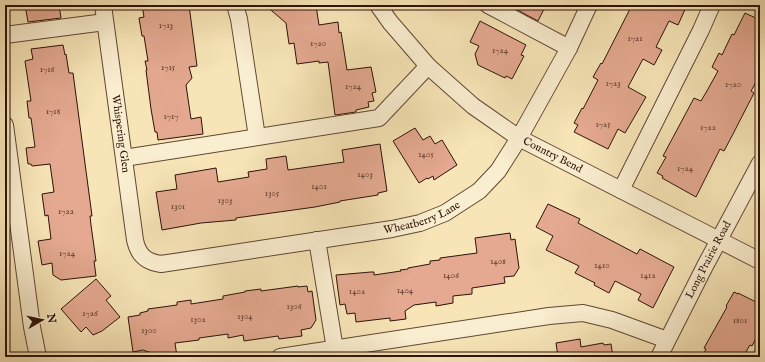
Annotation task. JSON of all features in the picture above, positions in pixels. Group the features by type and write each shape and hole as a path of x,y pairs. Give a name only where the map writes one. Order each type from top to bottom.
{"street":[{"name":"Whispering Glen","path":"103,5 134,240 136,248 146,260"},
{"path":"235,5 240,19 257,137"},
{"name":"Country Bend","path":"378,5 390,22 428,66 473,106 519,138 760,261"},
{"path":"488,5 569,48"},
{"name":"Wheatberry Lane","path":"146,260 161,264 317,240 420,223 445,213 479,191 498,171 519,138 569,48 590,5"},
{"path":"621,190 712,5"},
{"path":"5,35 105,22"},
{"path":"124,158 379,118 428,66"},
{"path":"5,126 32,327 38,357"},
{"name":"Long Prairie Road","path":"659,357 760,163"},
{"path":"317,240 335,349"},
{"path":"280,357 549,316 583,313 612,320 667,340"}],"building":[{"path":"25,5 59,5 61,18 28,22"},
{"path":"142,5 189,5 197,66 189,67 192,78 186,85 191,119 201,117 203,134 158,140 151,109 146,70 145,61 148,61 144,36 142,36 139,18 144,17"},
{"path":"265,5 316,5 319,25 338,22 347,70 371,67 376,92 372,93 374,101 368,102 369,107 356,110 356,112 335,115 328,62 319,63 319,61 297,64 294,43 289,44 286,23"},
{"path":"508,5 546,5 538,21"},
{"path":"632,5 687,5 678,25 669,21 656,47 662,50 654,65 643,59 628,87 646,97 625,133 618,129 608,149 574,132 578,125 574,123 598,80 593,77 601,63 602,64"},
{"path":"745,13 760,20 760,75 751,91 754,93 733,134 724,151 720,149 696,197 662,178 663,176 657,173 666,157 663,156 694,98 701,101 718,71 712,67 719,53 722,55 732,34 734,35"},
{"path":"480,21 526,45 521,55 524,56 512,79 506,76 505,78 478,65 475,54 479,46 470,42"},
{"path":"63,45 69,73 73,73 92,216 90,216 96,261 94,261 96,276 61,280 53,275 52,263 42,265 38,241 51,239 48,215 45,216 42,194 54,192 50,164 32,166 31,164 28,164 26,148 35,147 27,101 31,101 25,61 33,59 31,49"},
{"path":"415,128 423,140 430,136 435,144 442,140 457,165 434,180 433,176 419,183 393,141"},
{"path":"380,144 387,191 378,193 378,195 340,201 315,207 236,218 236,220 201,223 162,230 156,192 177,189 175,175 216,168 218,182 249,177 248,172 267,169 266,159 286,156 288,170 344,162 342,150"},
{"path":"548,204 580,219 578,223 637,254 640,249 674,267 653,308 638,300 641,294 615,281 609,293 594,285 595,283 575,273 579,266 546,250 553,236 536,227"},
{"path":"510,233 511,240 515,239 519,268 514,276 504,277 505,283 472,288 472,294 453,296 453,303 436,306 436,302 414,305 405,311 406,319 390,321 390,318 356,322 355,313 347,314 345,304 340,305 336,275 374,272 374,275 401,271 400,270 430,264 430,261 440,260 440,258 477,253 475,238"},
{"path":"96,279 111,296 106,300 120,317 102,331 93,335 86,327 81,332 61,309"},
{"path":"307,286 308,292 312,291 316,320 311,328 301,330 302,336 279,339 278,336 244,341 243,335 228,338 228,334 199,338 199,340 175,343 177,357 157,357 157,355 143,350 133,352 128,317 140,315 140,313 148,311 148,309 177,305 177,302 191,300 191,304 223,299 223,296 245,291 261,289 261,291"},
{"path":"734,292 760,304 760,331 752,346 750,345 743,357 702,357 706,349 704,348"},
{"path":"580,339 581,347 603,343 604,345 611,344 613,357 558,357 556,343"}]}
